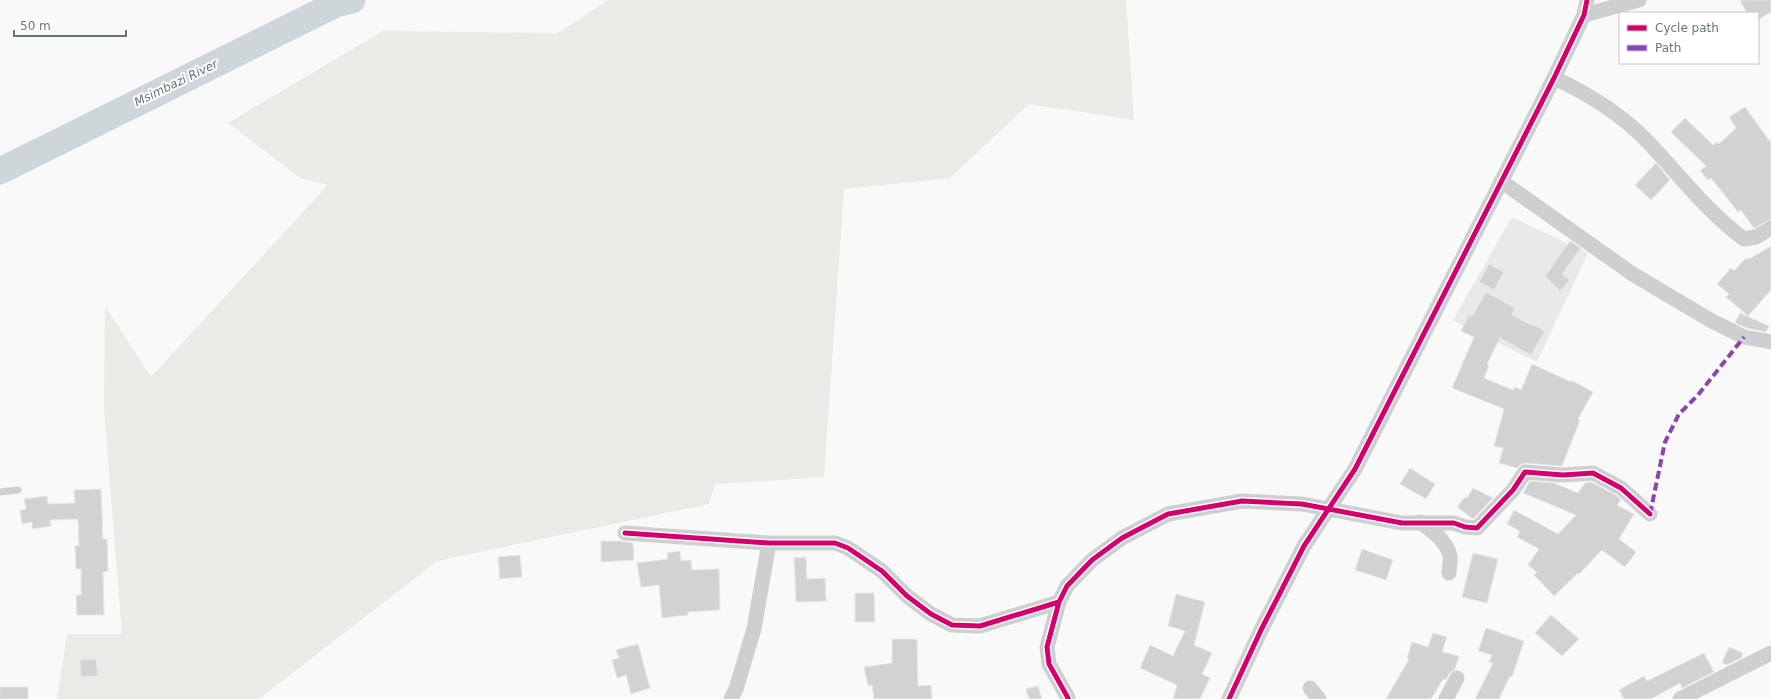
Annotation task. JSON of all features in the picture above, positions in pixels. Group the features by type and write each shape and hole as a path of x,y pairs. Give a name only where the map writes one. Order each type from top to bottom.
{"street":[{"path":"1229,699 1261,630 1304,546 1355,469 1554,78 1584,16 1587,0"},
{"path":"1584,16 1640,0"},
{"path":"1554,78 1601,102 1625,121 1646,140 1725,225 1744,239 1756,237 1771,228"},
{"path":"1501,181 1631,273 1710,320 1744,337 1771,342"},
{"path":"1068,698 1049,664 1047,647 1058,602 1067,586 1092,560 1122,538 1168,514 1242,501 1302,504 1328,508 1368,518 1402,523 1454,523 1465,527 1477,528 1513,490 1525,472 1563,475 1593,473 1621,488 1650,514"},
{"path":"1420,522 1436,533 1445,546 1450,556 1449,573"},
{"path":"626,533 769,543 834,543 848,548 882,571 907,596 925,610 952,625 980,626 1058,602"},
{"path":"731,699 736,689 754,629 769,543"},
{"path":"1680,699 1771,653"},
{"path":"1446,699 1457,678"}],"lane":[{"path":"0,492 18,490"}],"shaded area":[{"path":"608,0 1126,0 1134,120 1029,104 950,178 844,189 824,477 715,484 709,504 437,561 259,699 57,699 67,634 122,634 104,408 105,306 151,377 328,185 300,178 228,123 383,31 558,33"},
{"path":"1512,217 1588,253 1537,362 1453,320"}],"building":[{"path":"1740,0 1771,0 1771,12 1759,19 1759,12 1746,12"},
{"path":"1745,107 1771,143 1771,219 1754,228 1741,210 1738,212 1711,178 1708,180 1700,171 1706,166 1671,132 1685,118 1713,145 1717,142 1719,144 1736,128 1729,117"},
{"path":"1656,163 1670,180 1651,200 1635,185"},
{"path":"1570,241 1581,248 1562,274 1570,280 1560,291 1545,276"},
{"path":"1771,246 1771,290 1748,316 1726,297 1729,294 1717,284 1731,268 1734,271 1745,259 1751,258"},
{"path":"1489,264 1504,272 1494,290 1479,282"},
{"path":"1486,292 1515,308 1512,315 1545,331 1531,355 1500,338 1487,364 1489,366 1484,378 1513,390 1515,387 1521,390 1532,364 1571,382 1571,380 1593,392 1578,419 1580,420 1562,466 1526,463 1521,464 1517,468 1499,463 1503,448 1494,446 1504,409 1452,388 1474,337 1461,331 1469,315 1472,316"},
{"path":"1740,313 1769,326 1766,332 1747,328 1735,323"},
{"path":"1410,468 1435,484 1426,499 1400,484"},
{"path":"1530,481 1554,483 1578,493 1585,483 1591,482 1616,495 1621,500 1617,505 1634,514 1619,539 1636,552 1625,567 1602,550 1579,574 1578,573 1554,596 1534,575 1537,572 1528,565 1539,549 1517,537 1520,531 1507,524 1514,510 1558,534 1576,515 1523,493"},
{"path":"1473,488 1493,498 1473,519 1457,507 1465,497 1467,498"},
{"path":"101,489 103,539 107,539 108,571 103,572 104,615 77,615 76,595 81,595 81,569 76,569 75,546 79,545 78,519 50,520 51,526 32,529 32,522 22,524 20,510 26,509 24,499 47,496 48,504 75,503 74,490"},
{"path":"601,541 633,543 634,560 601,562"},
{"path":"1362,549 1393,560 1386,580 1355,570"},
{"path":"680,551 681,561 691,560 692,570 719,569 720,610 688,612 688,615 662,618 659,585 641,587 637,563 668,559 667,553"},
{"path":"1473,553 1498,559 1487,603 1462,597"},
{"path":"520,555 522,577 500,579 498,557"},
{"path":"806,557 807,579 825,578 826,601 796,602 794,558"},
{"path":"855,593 874,593 875,622 855,622"},
{"path":"1176,594 1205,602 1194,645 1212,653 1202,674 1210,678 1200,699 1173,699 1177,685 1140,668 1150,645 1173,656 1185,631 1168,626"},
{"path":"1551,615 1579,639 1562,656 1535,633"},
{"path":"1486,628 1524,641 1512,677 1510,676 1499,699 1475,699 1493,663 1489,662 1492,655 1478,651"},
{"path":"1433,633 1447,637 1442,652 1459,656 1455,669 1449,674 1446,680 1443,679 1431,699 1386,699 1409,659 1407,658 1412,642 1428,647"},
{"path":"892,639 917,639 918,686 931,685 932,699 874,699 872,685 868,686 864,667 892,663"},
{"path":"638,644 650,688 631,694 626,675 617,678 612,660 619,658 616,650"},
{"path":"1729,647 1743,653 1741,658 1727,665 1722,663"},
{"path":"1704,653 1714,672 1682,688 1680,683 1651,699 1624,699 1619,690 1644,676 1647,681"},
{"path":"96,659 98,676 81,677 80,660"},
{"path":"1038,686 1042,699 1029,699 1026,689"},
{"path":"0,687 28,687 28,699 0,699"}],"waterway":[{"name":"Msimbazi River","path":"0,171 336,4 352,0"}],"marked path":[{"path":"1650,514 1665,442 1679,414 1698,395 1744,337"}],"cycle path":[{"path":"1229,699 1261,630 1304,546 1355,469 1554,78 1584,15 1587,0"},
{"path":"1068,698 1049,664 1047,647 1059,602 1067,586 1092,560 1122,538 1168,514 1242,501 1302,504 1402,523 1454,523 1465,527 1477,528 1513,490 1525,472 1563,475 1593,473 1621,488 1650,514"},
{"path":"625,533 769,543 835,543 848,548 882,571 907,596 931,614 952,625 980,626 1059,602"}]}
